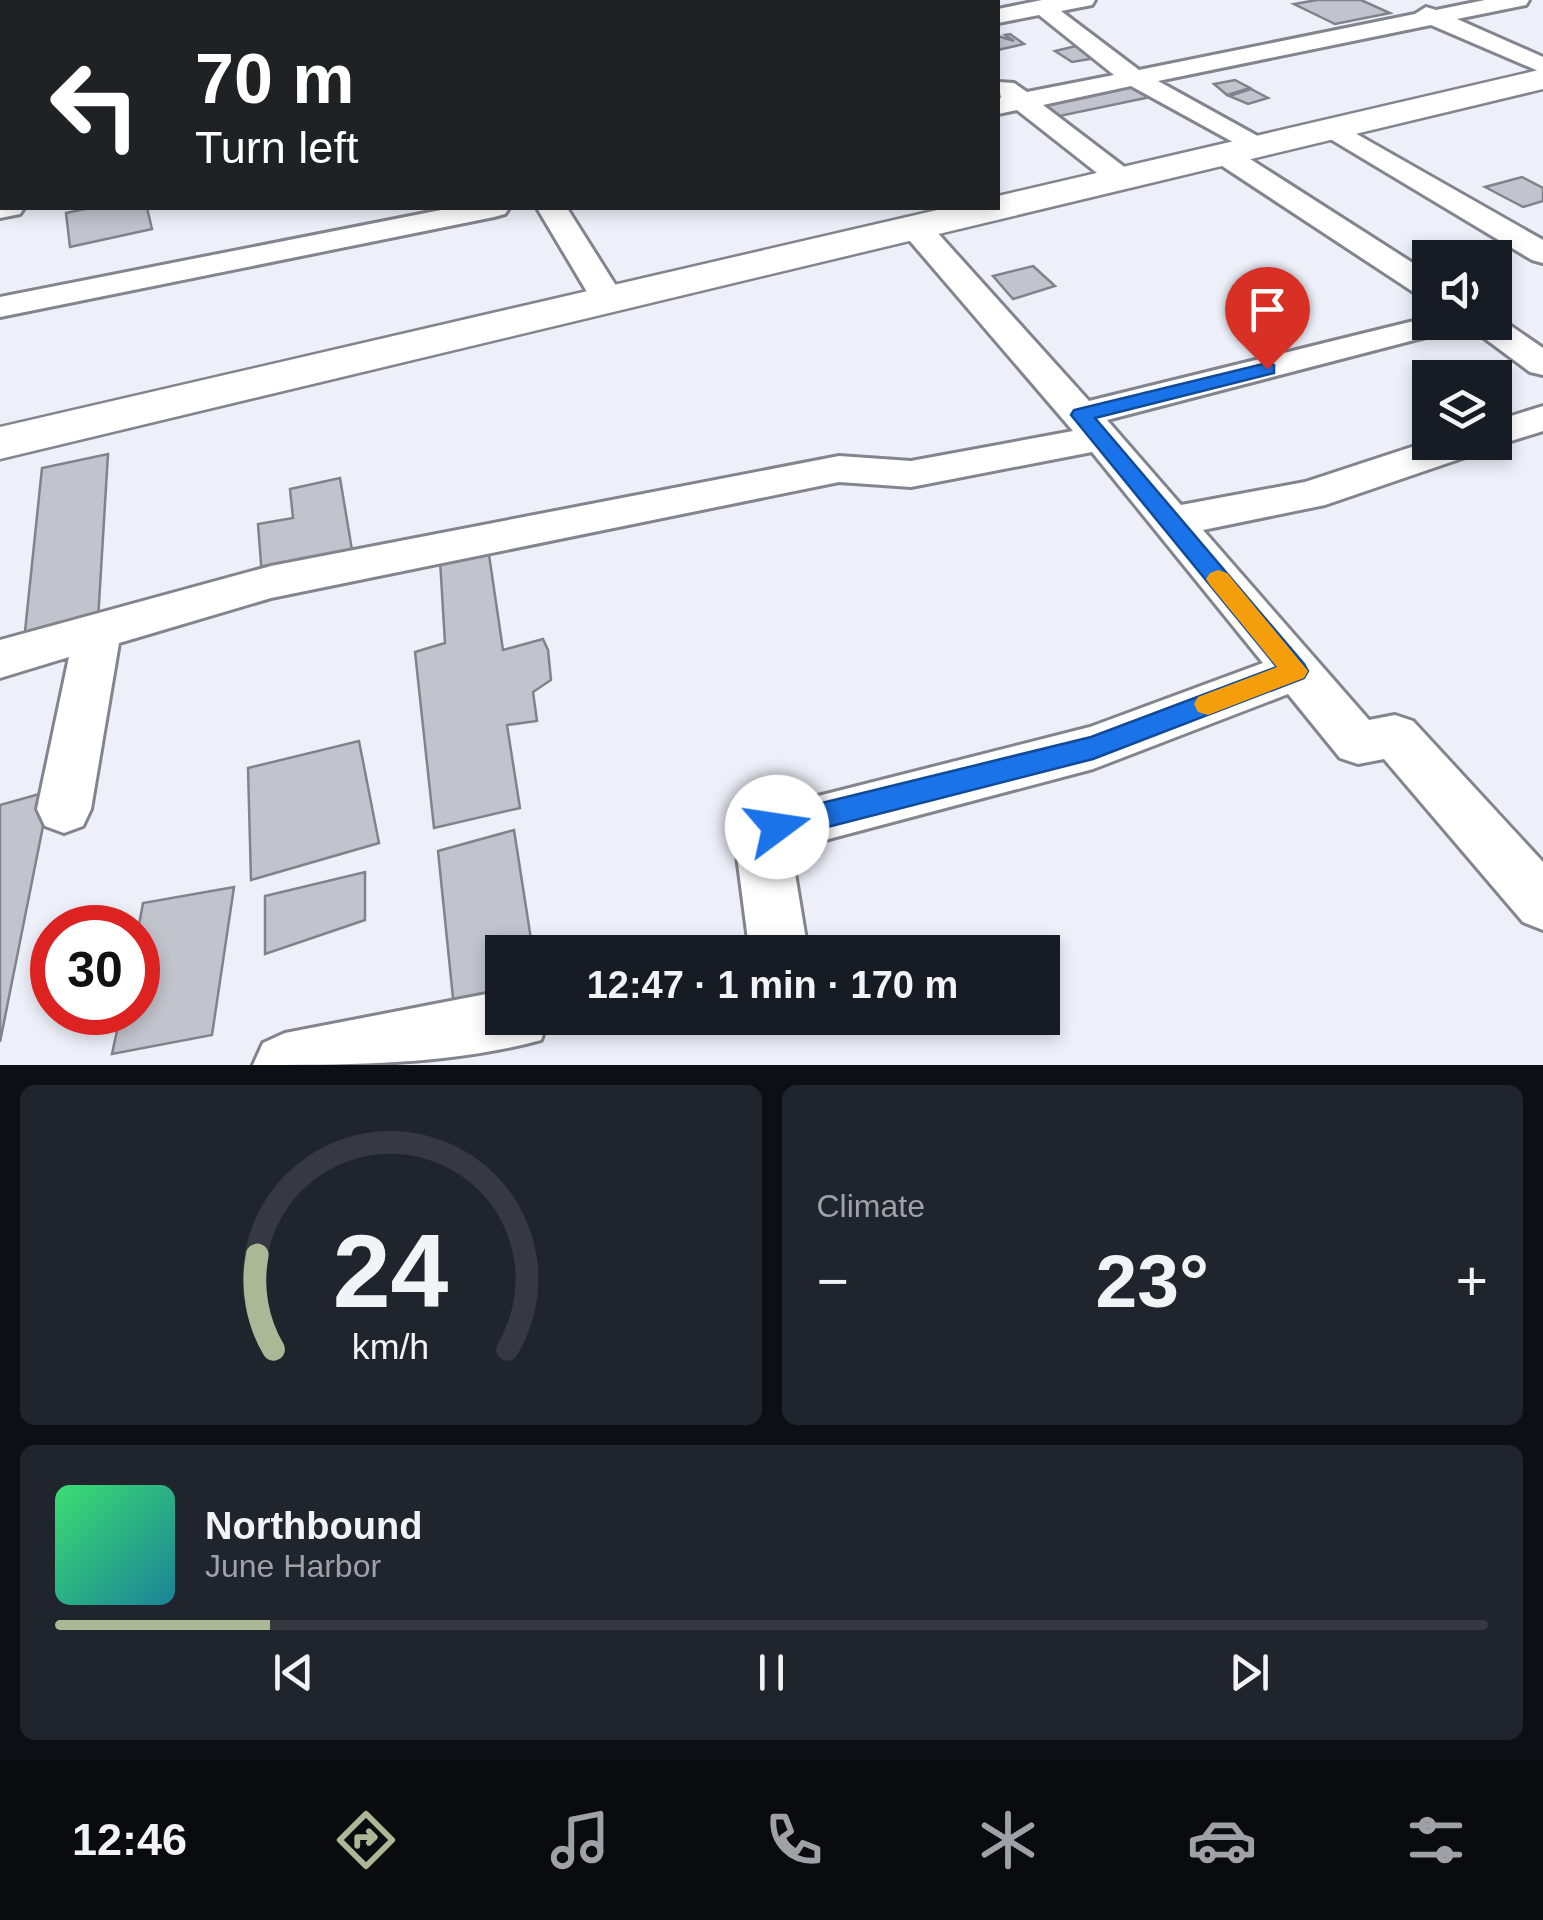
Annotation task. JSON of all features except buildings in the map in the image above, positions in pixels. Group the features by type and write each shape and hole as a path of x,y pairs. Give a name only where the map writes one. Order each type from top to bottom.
{"main road":[{"path":"1000,207 1543,78"},
{"path":"0,444 987,210"}],"street":[{"path":"1000,16 1084,0"},
{"path":"1393,0 1543,66"},
{"path":"1008,104 1518,0"},
{"path":"1042,6 1134,78 1412,275"},
{"path":"1008,104 1121,178"},
{"path":"1332,128 1543,252"},
{"path":"0,308 484,210"},
{"path":"553,210 608,300"},
{"path":"916,227 1091,426 1358,742 1395,736 1536,882"},
{"path":"0,659 271,582 854,466 894,475 911,474 1412,334"},
{"path":"1508,340 1543,364"},
{"path":"1512,428 1543,418"},
{"path":"1170,522 1310,495 1415,460"},
{"path":"64,809 98,630"},
{"path":"776,935 762,840 766,831 1093,748 1295,671"},
{"path":"285,1065 485,1025"}],"slow traffic":[{"path":"1208,704 1295,671 1218,579"}],"route":[{"path":"777,827 1093,748 1295,671 1081,415 1267,369"}]}
